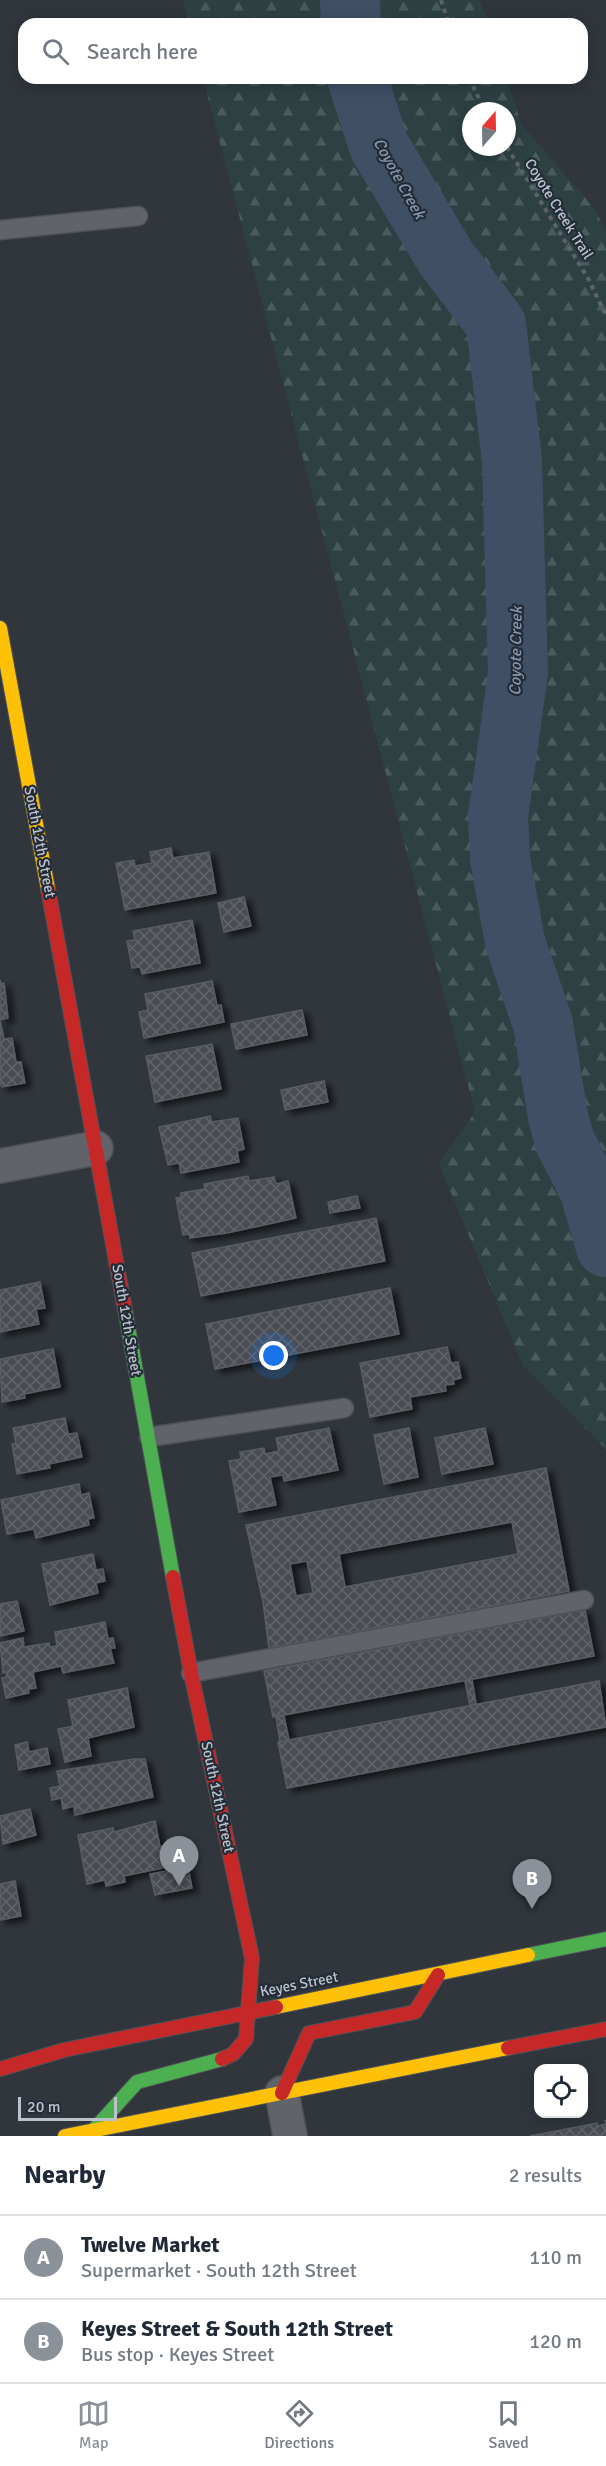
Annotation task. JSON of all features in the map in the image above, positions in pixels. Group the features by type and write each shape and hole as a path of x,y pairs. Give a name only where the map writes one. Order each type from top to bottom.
{"main road":[{"name":"South 12th Street","path":"0,628 191,1672 252,1958 250,2010 246,2039 233,2054 218,2061 137,2082 92,2132"},
{"name":"Keyes Street","path":"0,2069 64,2050 250,2010 438,1975 606,1939"},
{"path":"282,2093 309,2033 415,2012 438,1975"},
{"path":"65,2136 606,2029"}],"street":[{"path":"0,1166 96,1148"},
{"path":"282,2093 290,2136"}],"lane":[{"path":"0,231 138,216"},
{"path":"149,1437 344,1408"},
{"path":"191,1672 584,1600"}],"path":[{"path":"441,0 447,18"},
{"path":"472,84 480,102"},
{"name":"Coyote Creek Trail","path":"513,156 589,280 606,316"}],"green space":[{"path":"183,0 479,0 486,18 188,18"},
{"path":"205,84 508,84 514,102 462,102 462,156 516,156 516,107 522,125 594,208 606,231 606,1449 523,1365 439,1164 475,1112"}],"building":[{"path":"171,848 173,858 209,852 216,893 125,910 116,863 134,860 135,866 152,863 150,852"},
{"path":"244,897 251,926 224,932 218,903"},
{"path":"192,920 200,963 142,974 140,967 132,968 127,941 135,940 133,931"},
{"path":"0,980 1,984 4,983 8,1018 0,1020"},
{"path":"212,981 217,1006 221,1005 224,1022 144,1038 139,1012 148,1010 145,994"},
{"path":"302,1010 307,1035 236,1049 231,1024"},
{"path":"0,1021 4,1039 12,1038 16,1062 21,1062 25,1083 2,1087 0,1083"},
{"path":"212,1044 221,1089 155,1102 146,1056"},
{"path":"324,1081 328,1102 285,1110 281,1090"},
{"path":"210,1116 212,1122 238,1118 244,1149 237,1151 239,1162 181,1173 179,1163 168,1165 159,1127"},
{"path":"248,1176 249,1181 274,1177 276,1184 288,1181 296,1218 227,1233 190,1238 189,1234 183,1235 176,1198 181,1197 181,1193 205,1189 204,1184"},
{"path":"357,1196 360,1208 330,1213 328,1202"},
{"path":"376,1218 385,1261 201,1296 192,1253"},
{"path":"40,1282 45,1308 36,1309 39,1324 0,1332 0,1290"},
{"path":"390,1288 399,1334 215,1369 206,1324"},
{"path":"447,1347 451,1363 458,1362 461,1378 453,1380 454,1384 445,1385 446,1391 410,1397 412,1409 370,1417 360,1363"},
{"path":"53,1349 60,1387 24,1394 25,1398 2,1402 0,1359"},
{"path":"65,1418 68,1434 77,1433 82,1457 49,1464 50,1468 17,1474 12,1444 16,1443 13,1428"},
{"path":"329,1428 338,1470 284,1481 283,1475 270,1477 276,1505 239,1512 229,1461 241,1459 240,1452 264,1448 265,1454 279,1451 276,1438"},
{"path":"409,1428 418,1477 384,1484 374,1435"},
{"path":"485,1428 493,1464 442,1474 435,1438"},
{"path":"546,1468 569,1591 269,1648 263,1602 246,1525","holes":["512,1522 518,1554 345,1587 339,1554","307,1561 313,1593 296,1596 290,1564"]},
{"path":"79,1484 81,1495 89,1493 94,1518 88,1519 89,1525 36,1538 34,1529 7,1534 1,1500"},
{"path":"93,1554 96,1570 103,1569 105,1581 96,1583 98,1593 50,1605 42,1564"},
{"path":"17,1601 24,1631 0,1636 0,1604"},
{"path":"585,1610 594,1656 273,1717 264,1671"},
{"path":"105,1622 108,1639 113,1638 115,1648 110,1648 114,1663 63,1673 61,1666 33,1672 36,1688 28,1689 29,1693 6,1698 2,1678 7,1677 6,1672 3,1673 0,1643 23,1638 24,1647 49,1643 50,1647 57,1646 55,1632"},
{"path":"472,1679 476,1704 470,1706 465,1681"},
{"path":"599,1681 606,1727 287,1788 278,1742"},
{"path":"127,1688 134,1727 88,1738 91,1756 65,1762 58,1729 73,1726 68,1700"},
{"path":"284,1716 289,1740 280,1742 276,1717"},
{"path":"27,1742 29,1752 47,1748 50,1764 19,1770 15,1745"},
{"path":"145,1759 153,1797 75,1815 74,1806 63,1809 61,1798 52,1800 50,1788 60,1786 57,1771"},
{"path":"30,1809 36,1835 3,1844 0,1816"},
{"path":"155,1821 160,1847 164,1846 168,1867 124,1876 125,1882 106,1886 105,1880 87,1884 78,1835 113,1828 114,1832"},
{"path":"188,1867 192,1888 155,1895 150,1874"},
{"path":"15,1881 21,1916 0,1920 0,1884"},
{"path":"597,2123 598,2126 606,2124 606,2136 530,2136"}],"waterway":[{"name":"Coyote Creek","path":"350,0 351,18"},
{"name":"Coyote Creek","path":"359,84 379,146 446,258 496,324 512,461 518,673 498,816 500,858 515,942 543,1024 558,1117 565,1142 590,1191 606,1247"}],"traffic: fast":[{"path":"125,1310 173,1577"},
{"path":"528,1955 606,1939"},
{"path":"92,2132 137,2082 222,2059"}],"traffic: slow":[{"path":"0,628 48,889"},
{"path":"276,2007 528,1955"},
{"path":"65,2136 508,2048"}],"traffic: jam":[{"path":"48,889 125,1310"},
{"path":"173,1577 191,1673 252,1958 246,2039 233,2054 222,2059"},
{"path":"282,2093 309,2033 415,2012 438,1975"},
{"path":"0,2069 64,2050 276,2007"},
{"path":"508,2048 606,2029"}],"place":[{"name":"Twelve Market","path":"179,1886"},
{"name":"Keyes Street & South 12th Street","path":"532,1909"}]}
